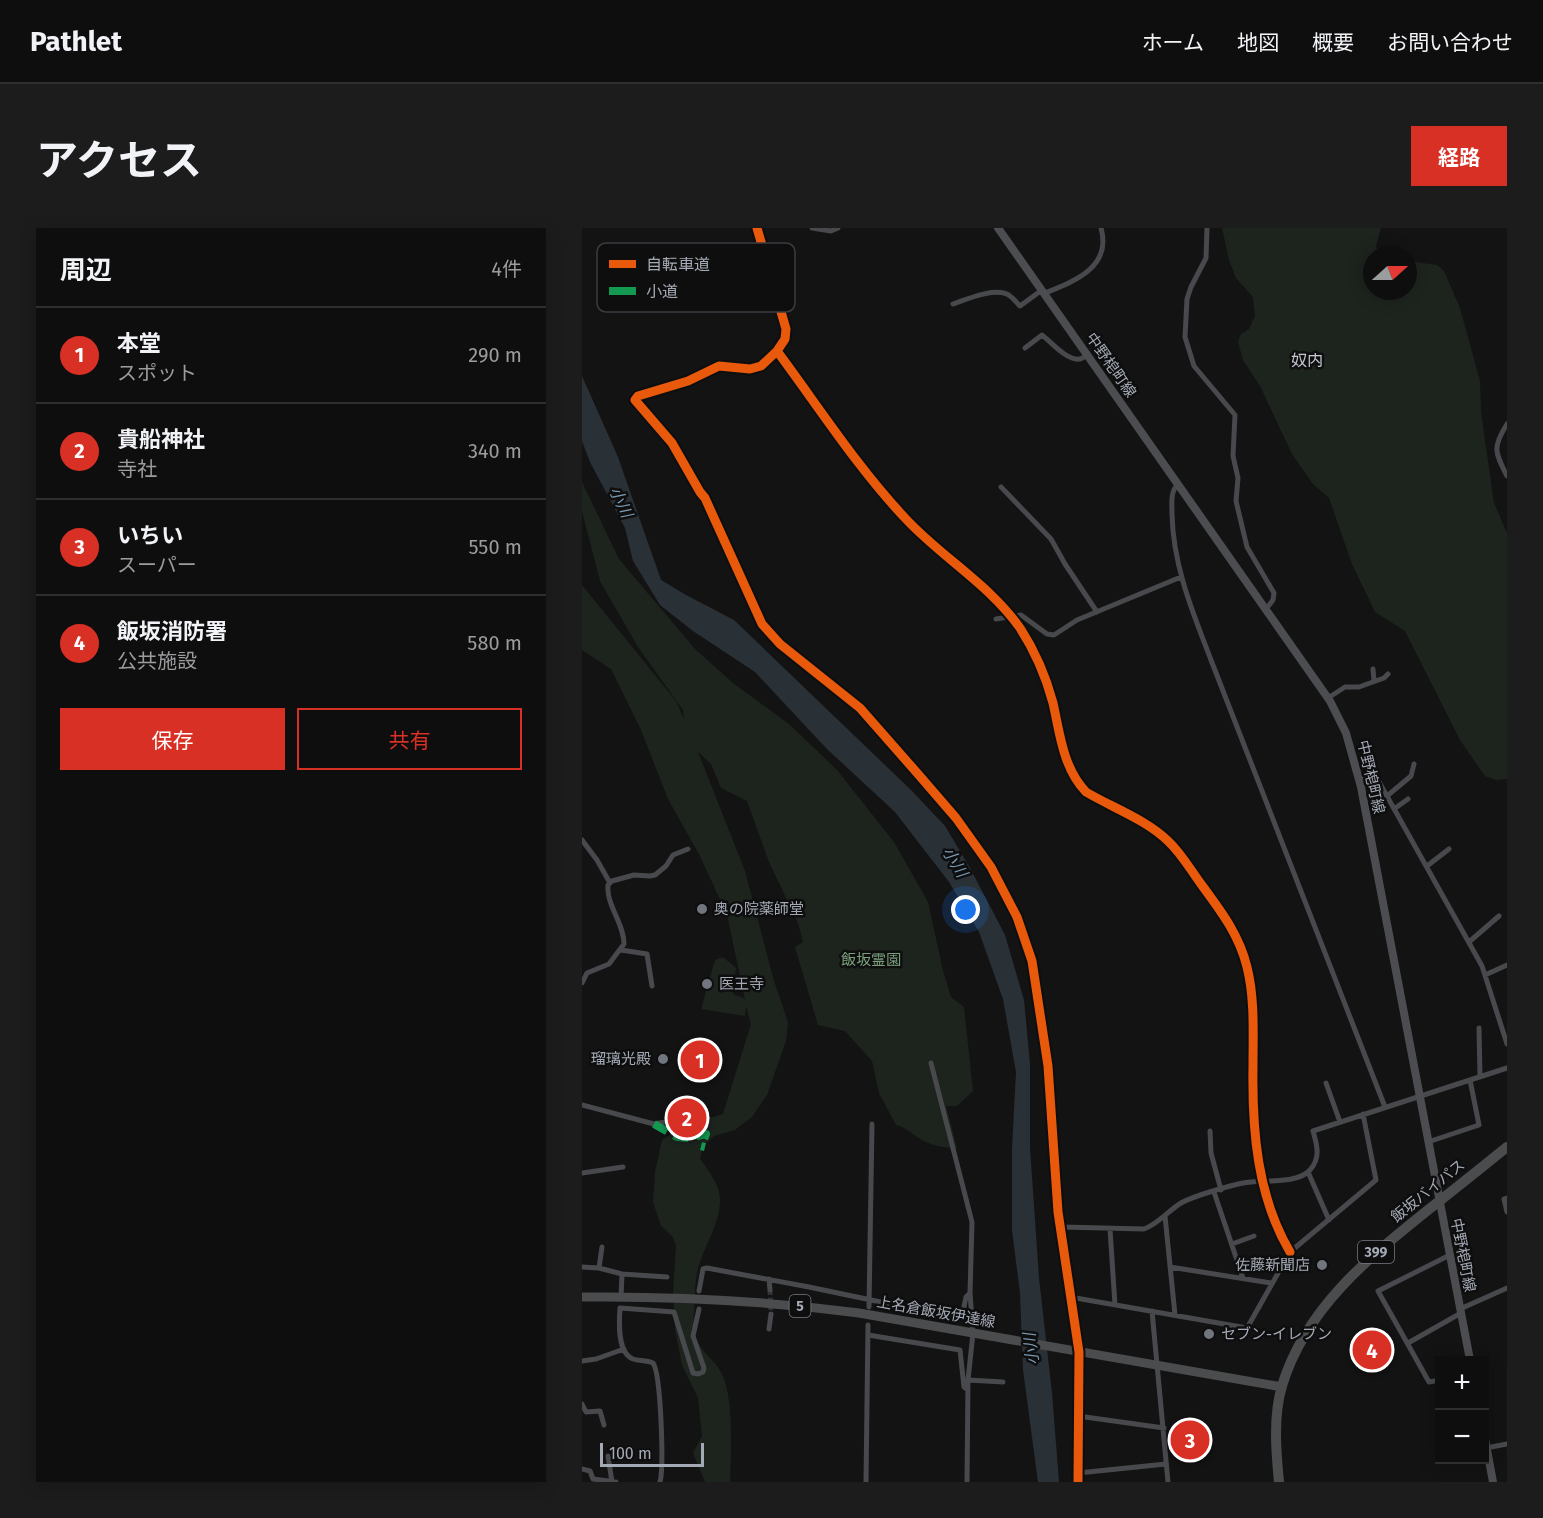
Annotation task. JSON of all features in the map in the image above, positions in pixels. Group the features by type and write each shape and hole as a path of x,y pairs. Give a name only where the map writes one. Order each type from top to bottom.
{"highway":[{"name":"飯坂バイパス","path":"1279,1482 1277,1422 1282,1387 1306,1333 1334,1294 1361,1265 1507,1147"}],"main road":[{"name":"中野梍町線","path":"998,228 1328,698 1346,733 1359,780 1469,1356"},
{"name":"上名倉飯坂伊達線","path":"582,1297 704,1298 859,1313 1282,1387"},
{"path":"1489,1463 1493,1482"}],"street":[{"path":"757,228 761,243"},
{"path":"812,228 831,231 838,228"},
{"path":"953,304 987,293 1003,293 1009,295 1020,306 1043,292 1071,282 1093,267 1103,249 1101,228"},
{"path":"1207,228 1206,258 1187,299 1185,337 1194,366 1235,415 1233,456 1238,478 1236,501 1247,547 1274,593 1273,600 1266,609"},
{"path":"781,312 786,329 784,339 765,364 758,367 719,366 688,381 638,396 635,400 672,443 705,498 762,624 780,644 867,716 956,818 991,867 1009,898 1025,938 1040,1001 1049,1075 1058,1212 1062,1227 1075,1352 1078,1482"},
{"path":"1025,348 1042,334 1053,346 1071,358 1078,359 1088,354"},
{"path":"777,351 885,496 907,520 991,594 1011,616 1039,663 1052,702 1067,764 1078,783 1086,792 1148,825 1167,840 1218,907 1239,941 1251,988 1252,1094 1261,1182 1275,1222 1290,1251"},
{"path":"1507,424 1496,443 1495,451 1507,476"},
{"path":"1178,484 1172,493 1172,540 1181,577 1211,660 1385,1107"},
{"path":"1001,487 1054,543 1097,612"},
{"path":"996,619 1021,615 1051,635 1059,633 1077,620 1181,577"},
{"path":"1374,669 1374,681"},
{"path":"1328,698 1345,687 1359,687 1389,674"},
{"path":"1369,764 1469,942 1485,975 1504,1025 1507,1044"},
{"path":"1387,796 1412,776 1414,764"},
{"path":"1359,780 1375,775"},
{"path":"1394,809 1408,799"},
{"path":"582,840 610,883 608,893 624,937 621,950 609,964 587,973 582,983"},
{"path":"610,883 634,874 650,876 655,874 666,866 673,855 688,849"},
{"path":"1427,866 1449,849"},
{"path":"1469,942 1499,916"},
{"path":"621,950 647,954 652,986"},
{"path":"1485,975 1507,965"},
{"path":"1479,1028 1480,1077"},
{"path":"931,1063 971,1216 970,1293 973,1333 968,1380 967,1482"},
{"path":"1062,1227 1144,1229 1151,1227 1185,1201 1242,1183 1285,1180 1308,1172 1317,1159 1318,1150 1313,1131 1507,1068"},
{"path":"1428,1142 1479,1125 1470,1080"},
{"path":"1326,1083 1340,1122"},
{"path":"582,1105 654,1124 683,1119"},
{"path":"1070,1297 1247,1328 1290,1251 1376,1180 1363,1114"},
{"path":"869,1304 872,1124"},
{"path":"1210,1131 1217,1191 1243,1278"},
{"path":"582,1173 622,1167"},
{"path":"1308,1172 1329,1220"},
{"path":"1507,1198 1504,1199 1507,1212"},
{"path":"1165,1216 1175,1316"},
{"path":"1110,1229 1115,1305"},
{"path":"1232,1244 1254,1236"},
{"path":"599,1268 602,1247"},
{"path":"1435,1381 1429,1382 1378,1291 1450,1255"},
{"path":"582,1267 599,1268 622,1274 667,1276"},
{"path":"1170,1267 1271,1283"},
{"path":"699,1291 703,1269 769,1279 869,1304 957,1317 962,1316 966,1297 970,1293"},
{"path":"621,1297 622,1274"},
{"path":"769,1279 770,1290"},
{"path":"1408,1343 1460,1311 1507,1288"},
{"path":"660,1482 660,1421 656,1367 650,1361 630,1358 624,1349 621,1340 620,1308 674,1312 693,1373 700,1374 704,1368 693,1336 699,1309"},
{"path":"1152,1311 1168,1482"},
{"path":"769,1329 771,1314"},
{"path":"866,1482 868,1325"},
{"path":"868,1335 960,1350 964,1387 968,1390"},
{"path":"582,1361 596,1359 624,1349"},
{"path":"968,1380 1003,1382"},
{"path":"582,1404 584,1411 600,1411 604,1425"},
{"path":"1078,1416 1164,1428"},
{"path":"1489,1447 1507,1444"},
{"path":"582,1469 590,1471 593,1479 613,1482 608,1456"},
{"path":"1078,1473 1166,1464"}],"green space":[{"path":"1222,228 1381,228 1376,246 1363,246 1363,300 1417,300 1417,262 1437,265 1444,271 1460,308 1480,381 1481,412 1494,503 1507,533 1507,779 1496,780 1485,776 1460,740 1405,631 1375,612 1352,564 1329,498 1313,484 1292,454 1260,386 1243,360 1238,342 1241,334 1249,329 1255,316 1253,297 1236,278 1229,260"},
{"name":"飯坂霊園","path":"582,482 619,559 695,649 733,683 789,724 837,770 894,842 928,902 951,997 964,1007 973,1091 957,1106 946,1106 957,1148 944,1147 926,1142 896,1125 879,1093 872,1061 845,1031 818,1025 795,947 803,942 798,923 769,862 747,801 721,788 711,764 698,752 745,871 774,981 788,1022 786,1041 767,1095 752,1117 735,1130 714,1136 703,1146 700,1159 716,1183 720,1199 714,1228 697,1273 694,1333 699,1344 719,1369 726,1385 731,1426 730,1482 705,1482 693,1453 702,1436 698,1398 682,1365 675,1329 673,1292 676,1245 672,1236 661,1226 653,1202 655,1172 662,1140 699,1117 714,1117 723,1114 751,1024 746,1006 745,1016 701,1009 715,960 723,957 736,968 733,994 745,999 727,915 700,856 668,799 641,730 611,669 582,650 582,585 676,701 684,719 683,710 638,647 600,581 582,511"}],"water":[{"name":"小川","path":"582,376 618,457 661,580 734,620 912,791 945,826 1005,935 1024,1000 1030,1064 1030,1148 1039,1278 1059,1482 1038,1482 1023,1370 1020,1293 1012,1230 1012,1149 1016,1072 1003,999 979,932 949,882 895,812 827,749 755,672 693,631 660,605 633,561 625,528 590,462 582,441"}],"tunnel":[{"path":"770,1290 771,1314"}],"marked path":[{"path":"654,1124 677,1137 690,1138 706,1134 701,1146 705,1147"}],"cycle path":[{"path":"757,228 761,243"},
{"path":"781,312 786,329 785,339 777,351 761,366 750,369 719,366 688,381 638,396 635,400 672,443 705,498 762,624 780,644 860,708 918,774 956,818 991,867 1017,917 1032,961 1048,1066 1058,1212 1079,1352 1078,1482"},
{"path":"777,351 854,457 887,498 919,532 994,598 1020,628 1043,674 1053,703 1067,761 1078,783 1086,792 1139,820 1168,841 1228,923 1244,955 1251,991 1254,1115 1259,1162 1270,1208 1290,1252"}],"place":[{"name":"奥の院薬師堂","path":"702,909"},
{"name":"医王寺","path":"707,984"},
{"name":"瑠璃光殿","path":"663,1059"},
{"name":"本堂","path":"700,1060"},
{"name":"貴船神社","path":"687,1118"},
{"name":"佐藤新聞店","path":"1322,1265"},
{"name":"セブン-イレブン","path":"1209,1334"},
{"name":"飯坂消防署","path":"1372,1350"},
{"name":"いちい","path":"1190,1440"}],"district":[{"name":"奴内","path":"1307,360"}]}
